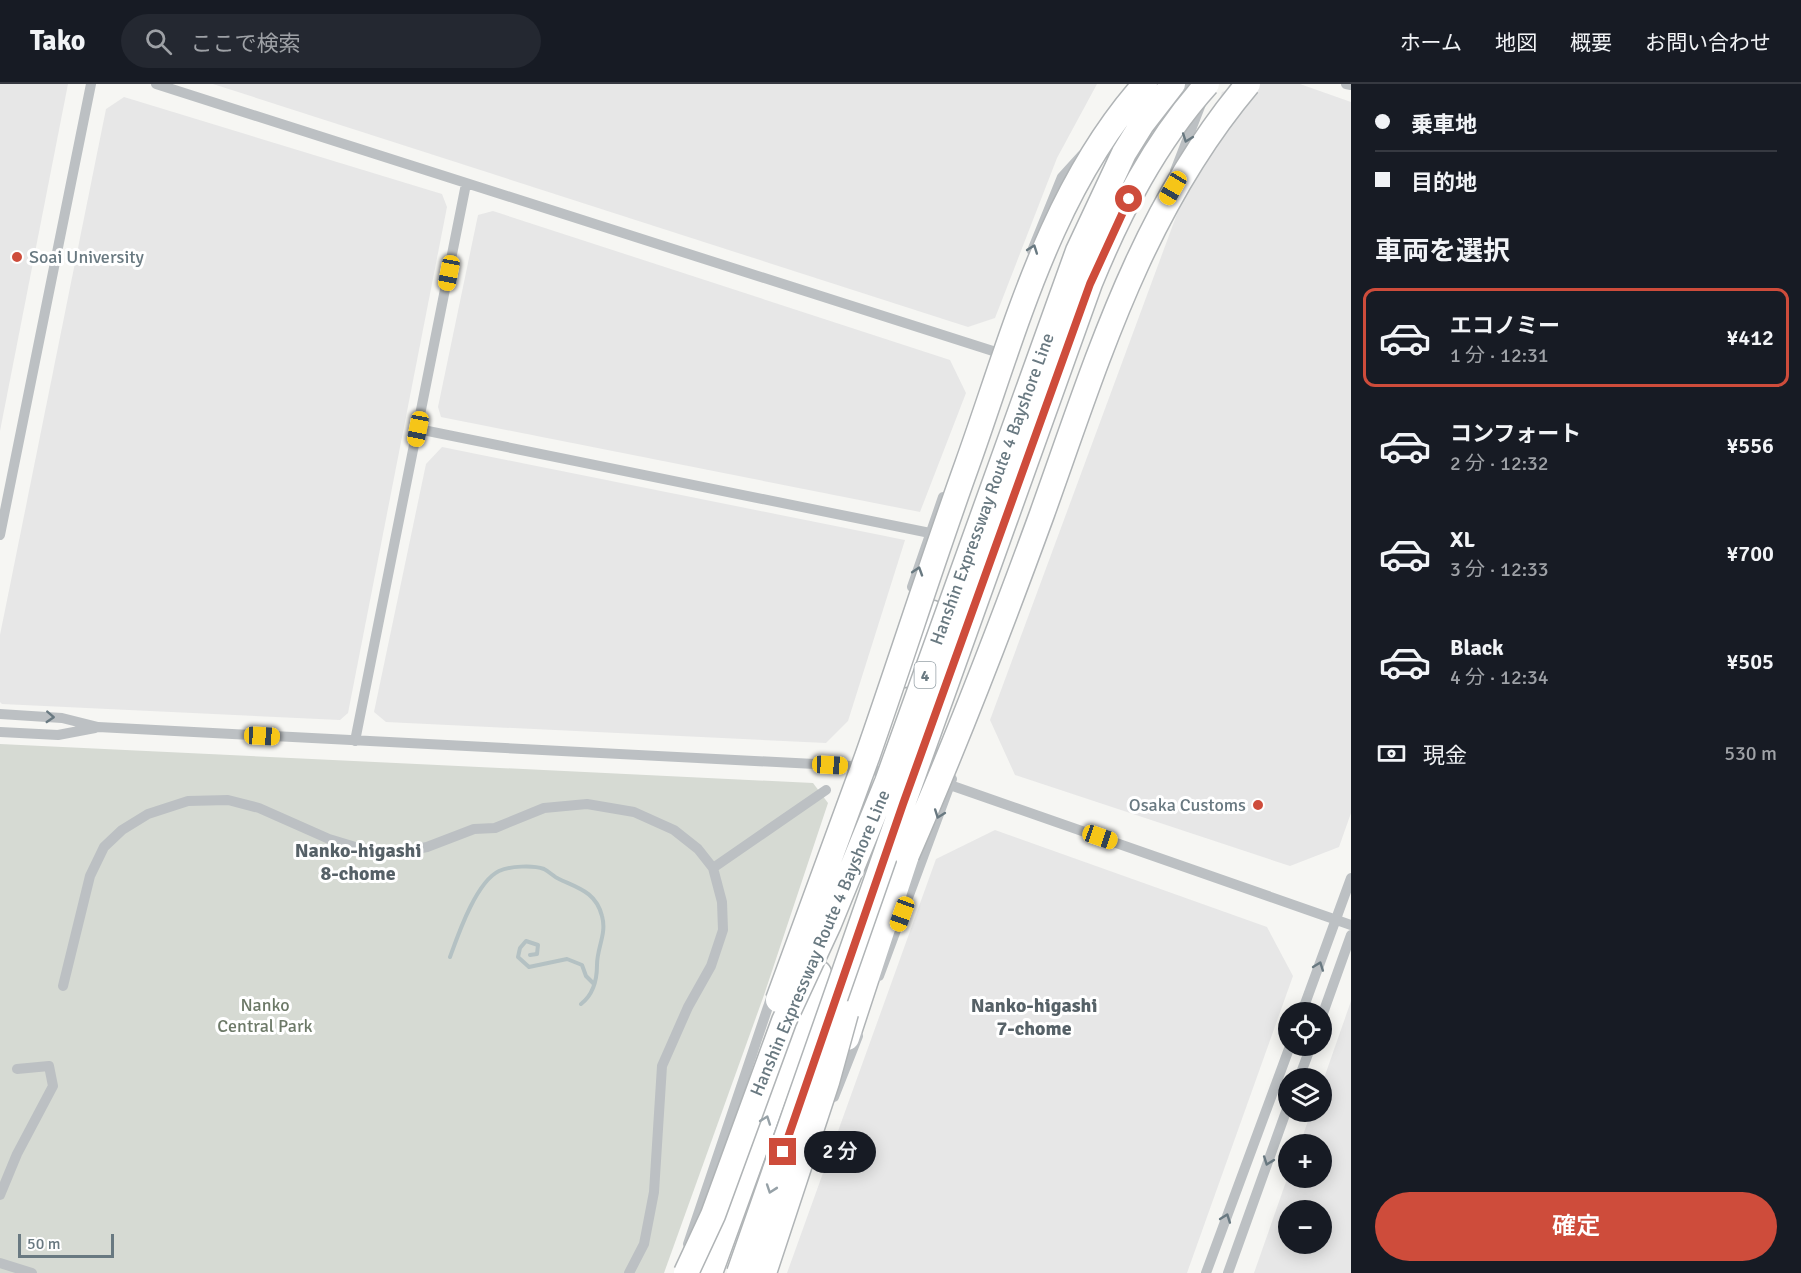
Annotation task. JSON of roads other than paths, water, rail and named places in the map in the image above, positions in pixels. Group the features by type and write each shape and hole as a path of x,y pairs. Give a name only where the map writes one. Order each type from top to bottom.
{"highway":[{"path":"680,1273 723,1161 860,761 1054,228 1093,152 1144,84"},
{"path":"860,761 933,613 1047,290 1079,209 1093,180 1117,141 1144,111 1174,84"},
{"name":"Hanshin Expressway Route 4 Bayshore Line","path":"687,1273 712,1215 784,1021 833,913 887,782 1078,251 1124,153 1142,124 1174,84"},
{"path":"710,1273 819,974 892,784 1083,253 1128,156 1180,84"},
{"path":"739,1273 903,804 1090,284 1129,199 1164,139 1208,84"},
{"name":"Hanshin Expressway Route 4 Bayshore Line","path":"764,1273 827,1082 879,894 908,805 1095,286 1119,232 1150,172 1187,116 1214,84"},
{"path":"907,855 949,759 1099,354 1137,261 1185,168 1248,84"},
{"path":"823,1125 869,967 939,753 1087,333 1129,199"}],"street":[{"path":"0,536 91,84"},
{"path":"156,84 996,352"},
{"path":"821,857 860,761 930,533 1051,198 1062,177 1091,148 1164,116 1176,105 1189,84"},
{"path":"772,1273 823,1125 1208,84"},
{"path":"1346,84 1351,86"},
{"path":"355,741 466,184"},
{"path":"418,429 930,533"},
{"path":"0,469 13,471"},
{"path":"0,714 62,718 99,727 355,741 860,761 950,785 1351,925"},
{"path":"0,732 58,735 99,727"},
{"path":"713,868 826,790"},
{"path":"63,986 90,876 104,847 122,830 148,814 188,801 228,800 259,808 329,839 362,849 402,852 440,844 474,829 495,828 544,808 587,804 634,812 674,830 698,849 713,868 722,902 723,930 711,966 688,1007 662,1066 654,1192 645,1244 629,1273"},
{"path":"1306,1002 1351,878"},
{"path":"680,1273 812,882"},
{"path":"1327,1002 1351,935"},
{"path":"1206,1273 1286,1056"},
{"path":"0,1195 17,1154 53,1086 49,1066 17,1070"},
{"path":"1228,1273 1283,1122"},
{"path":"0,1263 32,1273"}],"waterway":[{"path":"450,957 475,897 491,877 509,868 544,869 591,896 602,916 603,935 597,958 595,981 589,996 581,1004"},
{"path":"530,955 537,954 538,945 526,941 520,948 518,957 529,967 567,959 582,965 586,976 594,984"}],"place":[{"name":"Soai University","path":"17,257"},
{"name":"Osaka Customs","path":"1258,805"}],"district":[{"name":"Nanko-higashi 8-chome","path":"358,862"},
{"name":"Nanko-higashi 7-chome","path":"1034,1016"}],"park label":[{"name":"Nanko Central Park","path":"265,1015"}]}
